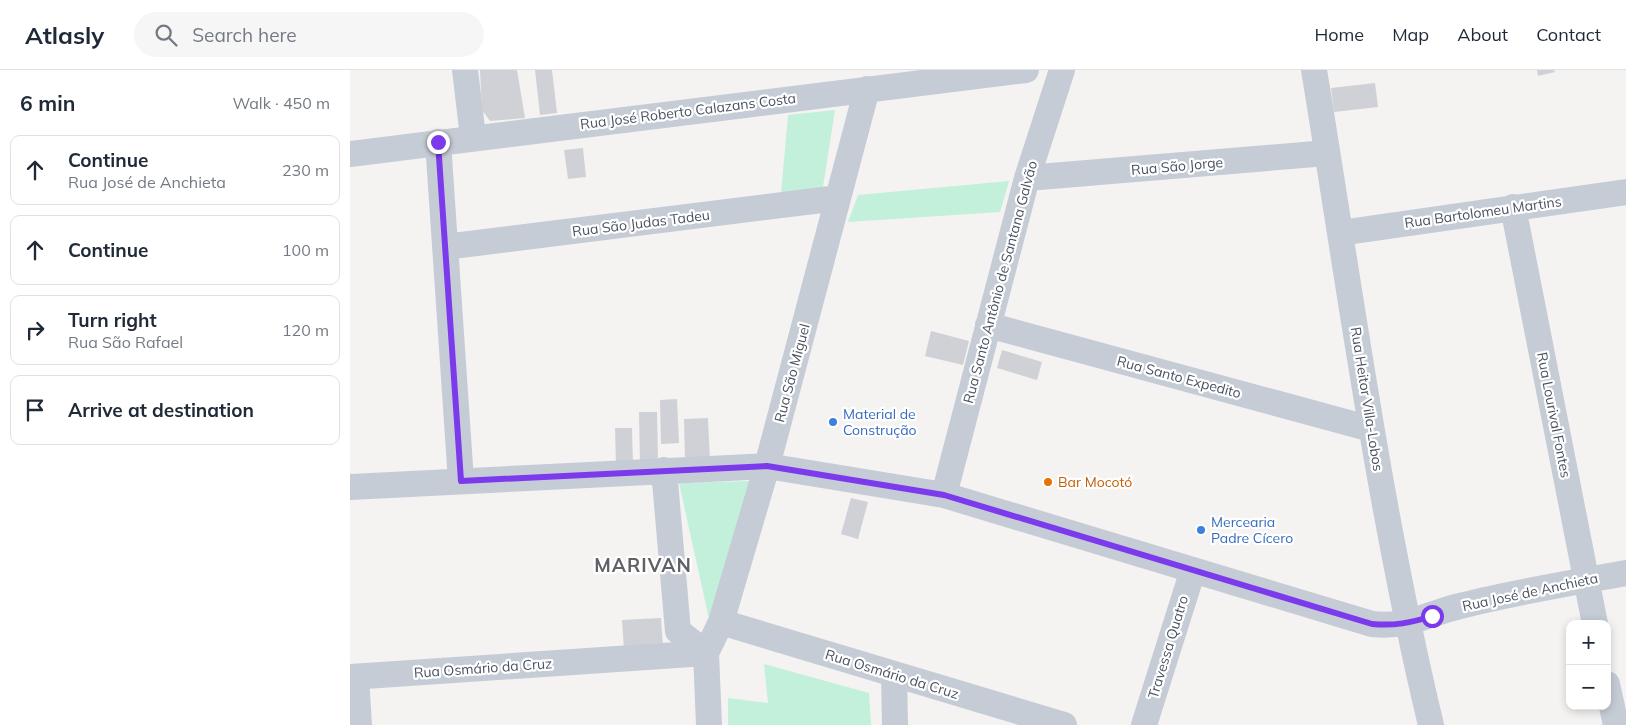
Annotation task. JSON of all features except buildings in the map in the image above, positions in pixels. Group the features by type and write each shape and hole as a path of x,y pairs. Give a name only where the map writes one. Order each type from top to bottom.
{"street":[{"path":"465,70 473,137"},
{"name":"Rua José Roberto Calazans Costa","path":"350,154 473,137 867,89 945,75 1026,70"},
{"name":"Rua Santo Antônio de Santana Galvão","path":"944,495 1027,178 1062,70"},
{"name":"Rua Heitor Villa-Lobos","path":"1314,70 1371,429 1407,624 1431,725"},
{"name":"Rua São Miguel","path":"706,653 721,622 767,466 867,89"},
{"path":"438,142 461,481"},
{"name":"Rua São Jorge","path":"1027,178 1327,153"},
{"name":"Rua Bartolomeu Martins","path":"1340,233 1626,192"},
{"name":"Rua São Judas Tadeu","path":"445,247 838,198"},
{"name":"Rua Lourival Fontes","path":"1513,207 1594,620"},
{"name":"Rua Santo Expedito","path":"988,325 1371,429"},
{"name":"Rua José de Anchieta","path":"350,487 767,466 944,495 1372,624 1389,626 1407,624 1459,606 1626,572"},
{"path":"664,470 678,631 706,653 709,725"},
{"name":"Travessa Quatro","path":"1144,725 1193,570"},
{"name":"Rua Osmário da Cruz","path":"721,622 1064,725"},
{"name":"Rua Osmário da Cruz","path":"353,677 706,653"},
{"path":"894,674 895,725"},
{"path":"353,677 359,725"},
{"path":"1611,702 1616,725"}],"green space":[{"path":"835,110 823,187 781,194 788,115"},
{"path":"1009,181 1000,212 848,222 858,195"},
{"path":"751,481 709,619 679,483"},
{"path":"764,664 869,693 871,725 728,725 728,698 768,703"}],"place":[{"name":"Material de Construção","path":"833,422"},
{"name":"Bar Mocotó","path":"1048,482"},
{"name":"Mercearia Padre Cícero","path":"1201,530"}],"district":[{"name":"MARIVAN","path":"643,565"}],"route":[{"path":"438,142 461,481 767,466 944,495 1372,624 1389,626 1407,624 1432,616"}]}
